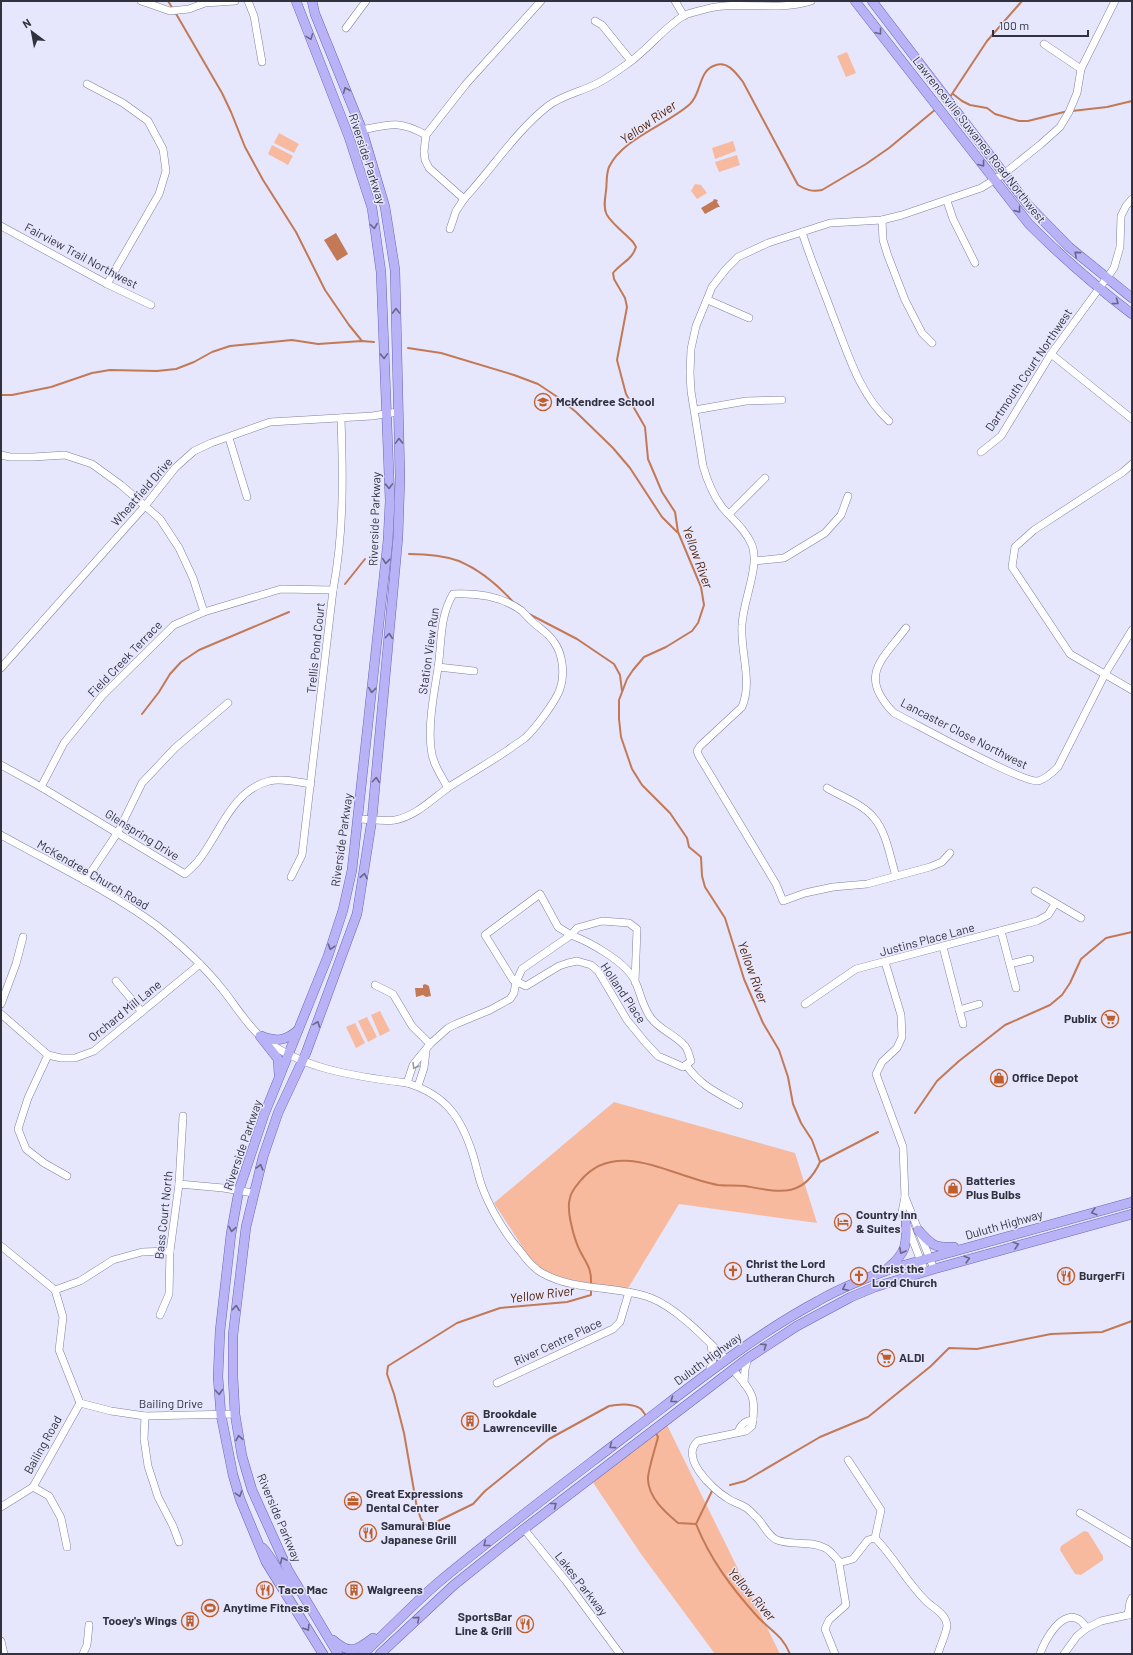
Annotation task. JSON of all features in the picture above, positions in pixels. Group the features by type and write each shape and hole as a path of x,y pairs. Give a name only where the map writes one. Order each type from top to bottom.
{"main road":[{"name":"Riverside Parkway","path":"296,1 349,137 372,208 381,272 390,501 388,540 359,818 352,870 343,910 328,956 264,1115 239,1190 231,1234 220,1331 218,1377 222,1415 233,1475 240,1500 266,1562 323,1654"},
{"name":"Riverside Parkway","path":"312,1 362,130 385,207 395,270 400,477 398,537 372,819 357,914 306,1053 276,1119 253,1193 246,1227 233,1335 233,1377 235,1414 242,1456 252,1490 288,1570 338,1654"},
{"name":"Lawrenceville Suwanee Road Northwest","path":"855,1 1029,224 1059,254 1099,289 1132,314"},
{"name":"Lawrenceville Suwanee Road Northwest","path":"872,1 1028,204 1058,236 1132,298"},
{"path":"260,1036 280,1041 291,1036 299,1029"},
{"path":"260,1036 278,1059 279,1080"},
{"name":"Duluth Highway","path":"363,1654 403,1615 451,1572 660,1409 726,1359 776,1326 818,1301 882,1272 1132,1202"},
{"name":"Duluth Highway","path":"380,1654 454,1585 524,1529 666,1419 748,1358 797,1326 851,1297 875,1287 929,1270 1132,1214"},
{"path":"882,1272 896,1261 904,1252 907,1241 906,1223"},
{"path":"918,1230 930,1243 939,1248 970,1247"},
{"path":"733,1370 739,1355 776,1326"},
{"path":"682,1408 682,1402 719,1372 726,1359"},
{"path":"257,1542 270,1556 287,1583 293,1586 297,1585"},
{"path":"324,1632 341,1648 349,1651 358,1650 403,1615"},
{"path":"316,1644 320,1654"}],"street":[{"path":"141,1 170,11 189,9 204,2 235,1"},
{"path":"248,1 254,16 262,62"},
{"path":"346,28 366,1"},
{"path":"464,199 429,168 425,160 424,151 426,135 471,79 541,1"},
{"path":"675,1 684,16"},
{"path":"450,229 456,212 464,199 535,117 559,99 596,84 631,61 666,29 684,16 707,8 756,3 786,6 811,1"},
{"path":"950,853 942,862 896,876 867,884 833,887 805,893 784,901 776,884 704,766 697,751 742,707 746,698 747,682 743,653 742,627 743,608 755,561 752,545 747,536 740,525 716,497 706,478 690,373 690,350 696,326 708,300 712,287 726,269 738,257 768,243 830,223 882,220 947,201 981,188 1005,173 1041,144 1060,128 1069,112 1077,93 1080,69 1115,1"},
{"path":"595,21 602,25 631,61"},
{"path":"1044,44 1080,69"},
{"path":"87,84 123,103 148,121 163,148 166,171 159,194 107,284"},
{"path":"362,130 393,124 410,126 426,135"},
{"name":"Dartmouth Court Northwest","path":"981,452 1001,436 1051,354 1107,278 1116,263 1120,247 1120,216 1132,199"},
{"path":"947,201 953,219 975,263"},
{"path":"882,220 883,240 905,300 922,332 932,343"},
{"name":"Fairview Trail Northwest","path":"1,226 107,284 151,306"},
{"path":"802,232 851,363 868,396 879,411 889,421"},
{"path":"708,300 749,318"},
{"path":"1051,354 1132,419"},
{"path":"695,410 746,401 782,400"},
{"name":"Wheatfield Drive","path":"1,668 145,506 175,468 194,451 211,443 229,438 270,422 372,416 398,412"},
{"name":"Trellis Pond Court","path":"291,877 302,855 333,590 337,569 343,497 341,418"},
{"path":"229,438 247,497"},
{"path":"1,456 33,457 65,455 92,464 121,485 160,519 179,548 193,578 204,612"},
{"path":"1132,464 1123,472 1034,530 1015,547 1012,567 1070,654 1132,690"},
{"path":"730,514 765,478"},
{"path":"755,561 784,558 825,533 841,515 848,496"},
{"name":"Field Creek Terrace","path":"41,787 64,742 102,696 174,625 204,612 281,588 333,590"},
{"name":"Station View Run","path":"359,818 396,820 408,815 525,738 545,714 560,689 563,670 559,651 546,631 534,624 522,611 510,604 492,597 474,594 452,594 446,605 440,640 430,732 431,748 437,769 448,788"},
{"name":"Lancaster Close Northwest","path":"906,628 880,662 874,682 878,693 885,704 894,713 991,763 1028,779 1039,781 1050,775 1058,767 1104,674 1132,630"},
{"path":"438,667 474,671"},
{"path":"85,881 118,832 142,783 176,748 228,703"},
{"name":"Glenspring Drive","path":"1,765 118,832 185,874 198,862 235,804 250,788 270,780 311,784"},
{"path":"827,788 864,809 875,818 882,832 896,876"},
{"name":"McKendree Church Road","path":"1,835 121,902 155,925 179,944 213,977 250,1026 260,1036 289,1054 340,1074 407,1083 418,1086 438,1096 450,1108 462,1125 488,1203 520,1251 541,1273 573,1285 629,1292 652,1298 675,1312 726,1359"},
{"path":"1035,891 1080,918"},
{"path":"516,982 513,980 485,935 540,894 558,927 609,956 628,971 635,982 641,1001 651,1018 664,1031 685,1045 691,1061 686,1064 696,1078 709,1089 739,1105"},
{"name":"Justins Place Lane","path":"805,1004 856,969 1037,921 1048,915 1056,904"},
{"path":"407,1083 413,1065 426,1051 430,1044 448,1028 510,999 514,993 516,982 522,969 571,935 577,928 602,922 629,923 637,929 635,982"},
{"path":"1001,931 1016,988"},
{"path":"1,1004 16,964 23,937"},
{"path":"942,947 963,1024"},
{"path":"1010,964 1030,959"},
{"name":"Holland Place","path":"516,982 526,986 559,966 568,963 577,961 590,965 598,971 627,1020 648,1046 658,1056 682,1066 686,1064"},
{"path":"885,962 901,1014 902,1037 897,1048 882,1062 876,1074 903,1147 905,1197 902,1212 906,1223 925,1259"},
{"name":"Orchard Mill Lane","path":"48,1055 61,1058 75,1058 94,1051 200,964"},
{"path":"116,981 142,1012"},
{"path":"375,985 393,994 401,1010 412,1026 430,1044"},
{"path":"959,1010 979,1004"},
{"path":"1,1014 48,1055 28,1098 18,1129 26,1149 44,1163 67,1176"},
{"path":"418,1086 424,1068 426,1051"},
{"name":"Bass Court North","path":"160,1316 169,1294 170,1251 179,1184 183,1116"},
{"path":"179,1184 239,1190 253,1193"},
{"path":"905,1197 918,1230 929,1270"},
{"path":"1,1246 56,1290 63,1317 59,1350 80,1403"},
{"path":"56,1290 80,1281 113,1260 142,1252 170,1251"},
{"name":"River Centre Place","path":"497,1383 613,1328 620,1322 629,1292"},
{"path":"709,1372 713,1359 711,1345"},
{"path":"744,1383 745,1369 748,1358"},
{"path":"733,1370 751,1392 755,1403 753,1420 747,1421 740,1426 738,1432 702,1440 693,1446 691,1452 694,1462 698,1471 710,1485 727,1499 744,1506 757,1517 775,1540 787,1543 806,1543 825,1548 839,1561 846,1605 830,1620 825,1629 835,1654"},
{"name":"Bailing Drive","path":"80,1403 111,1411 145,1416 235,1414"},
{"name":"Bailing Road","path":"1,1507 33,1487 80,1403"},
{"path":"145,1416 144,1439 148,1466 158,1497 173,1526 179,1542"},
{"path":"848,1460 881,1510 875,1538"},
{"path":"33,1487 49,1496 61,1518 67,1547"},
{"path":"1080,1514 1132,1544"},
{"name":"Lakes Parkway","path":"524,1529 567,1582 620,1654"},
{"path":"839,1561 853,1559 868,1540 875,1538"},
{"path":"875,1538 886,1549 911,1584 945,1620 947,1625 938,1654"},
{"path":"1064,1654 1077,1636 1087,1628 1101,1621 1130,1615 1130,1602 1132,1598"},
{"path":"1040,1654 1050,1633 1063,1620 1072,1617 1080,1620 1087,1628"},
{"path":"83,1654 89,1625"},
{"path":"1,1640 4,1654"}],"shaded area":[{"path":"847,52 856,73 846,77 837,56"},
{"path":"279,133 299,144 294,153 274,143"},
{"path":"733,141 736,151 715,159 712,148"},
{"path":"272,145 293,156 288,165 268,154"},
{"path":"737,155 740,165 719,172 715,162"},
{"path":"695,184 701,185 707,193 697,199 691,191"},
{"path":"714,199 718,200 717,202 720,207 705,214 701,208"},
{"path":"336,233 348,254 337,261 324,240"},
{"path":"425,984 429,986 431,996 426,997 423,995 416,997 415,988 423,988 423,985"},
{"path":"380,1011 390,1031 380,1036 371,1015"},
{"path":"367,1017 377,1037 368,1042 358,1021"},
{"path":"355,1023 365,1043 356,1048 346,1027"},
{"path":"614,1102 795,1153 817,1223 679,1204 627,1290 540,1274 494,1203"},
{"path":"664,1419 780,1654 715,1654 641,1554 588,1475"},
{"path":"1084,1531 1088,1532 1103,1556 1103,1560 1081,1575 1075,1574 1060,1550 1061,1546"}],"waterway":[{"path":"168,1 173,9"},
{"name":"Yellow River","path":"950,97 987,41 1022,1"},
{"path":"175,12 222,93 245,147 263,180 296,232 325,290 362,341"},
{"name":"Yellow River","path":"591,1285 590,1271 573,1232 569,1203 574,1188 595,1168 612,1162 629,1161 647,1164 718,1185 745,1186 779,1191 789,1190 806,1182 820,1162 812,1140 801,1123 793,1104 788,1077 779,1050 763,1023 744,979 725,918 705,887 702,876 701,857 689,847 687,838 670,813 642,785 632,769 621,737 619,700 627,679 644,657 666,647 692,631 698,623 704,605 701,587 678,532 675,512 662,492 648,459 645,427 626,394 617,360 627,307 625,298 614,279 613,273 632,255 636,247 607,215 605,203 608,170 624,148 690,104 697,94 706,72 710,68 720,64 728,66 743,82 798,185 809,190 822,190 866,164 889,148 936,109"},
{"path":"953,94 970,105 987,108 995,114 1019,121 1028,121 1068,111"},
{"path":"1072,111 1107,107 1132,101"},
{"path":"1,395 12,395 51,387 92,373 110,370 157,371 176,369 194,362 212,352 230,346 292,340 318,344 362,341 374,342"},
{"path":"408,348 441,353 514,375 538,384 559,398 576,412 613,448 630,468 662,517 677,532"},
{"path":"409,554 421,554 459,561 489,579 514,603"},
{"path":"345,584 365,559"},
{"path":"142,714 159,692 170,674 181,662 199,650 289,612"},
{"path":"529,614 577,639 614,664 620,675 622,691"},
{"path":"915,1113 937,1081 959,1061 1005,1025 1050,1005 1062,995 1070,983 1081,959 1106,938 1132,932"},
{"path":"820,1162 878,1132"},
{"name":"Yellow River","path":"591,1289 591,1295 567,1302 500,1308 457,1323 388,1366 387,1374 404,1433 417,1508 421,1519 426,1525 432,1524 473,1504 485,1491 549,1439 609,1406 621,1404 638,1407 647,1417"},
{"path":"730,1485 745,1481 820,1437 868,1417 931,1366 949,1348 977,1349 1051,1334 1102,1332 1132,1321"},
{"name":"Yellow River","path":"655,1431 658,1437 648,1477 651,1493 658,1504 678,1523 696,1524"},
{"path":"696,1524 712,1491 714,1490"},
{"name":"Yellow River","path":"696,1524 708,1549 722,1572 756,1615 779,1637 787,1647 790,1654"}],"place":[{"name":"McKendree School","path":"543,402"},
{"name":"Publix","path":"1110,1019"},
{"name":"Office Depot","path":"999,1078"},
{"name":"Batteries Plus Bulbs","path":"953,1188"},
{"name":"Country Inn & Suites","path":"843,1222"},
{"name":"Christ the Lord Lutheran Church","path":"733,1271"},
{"name":"Christ the Lord Church","path":"859,1276"},
{"name":"BurgerFi","path":"1066,1276"},
{"name":"ALDI","path":"886,1358"},
{"name":"Brookdale Lawrenceville","path":"470,1421"},
{"name":"Great Expressions Dental Center","path":"353,1501"},
{"name":"Samurai Blue Japanese Grill","path":"368,1533"},
{"name":"Taco Mac","path":"265,1590"},
{"name":"Walgreens","path":"354,1590"},
{"name":"Anytime Fitness","path":"210,1608"},
{"name":"Tooey's Wings","path":"190,1621"},
{"name":"SportsBar Line & Grill","path":"525,1624"}]}
